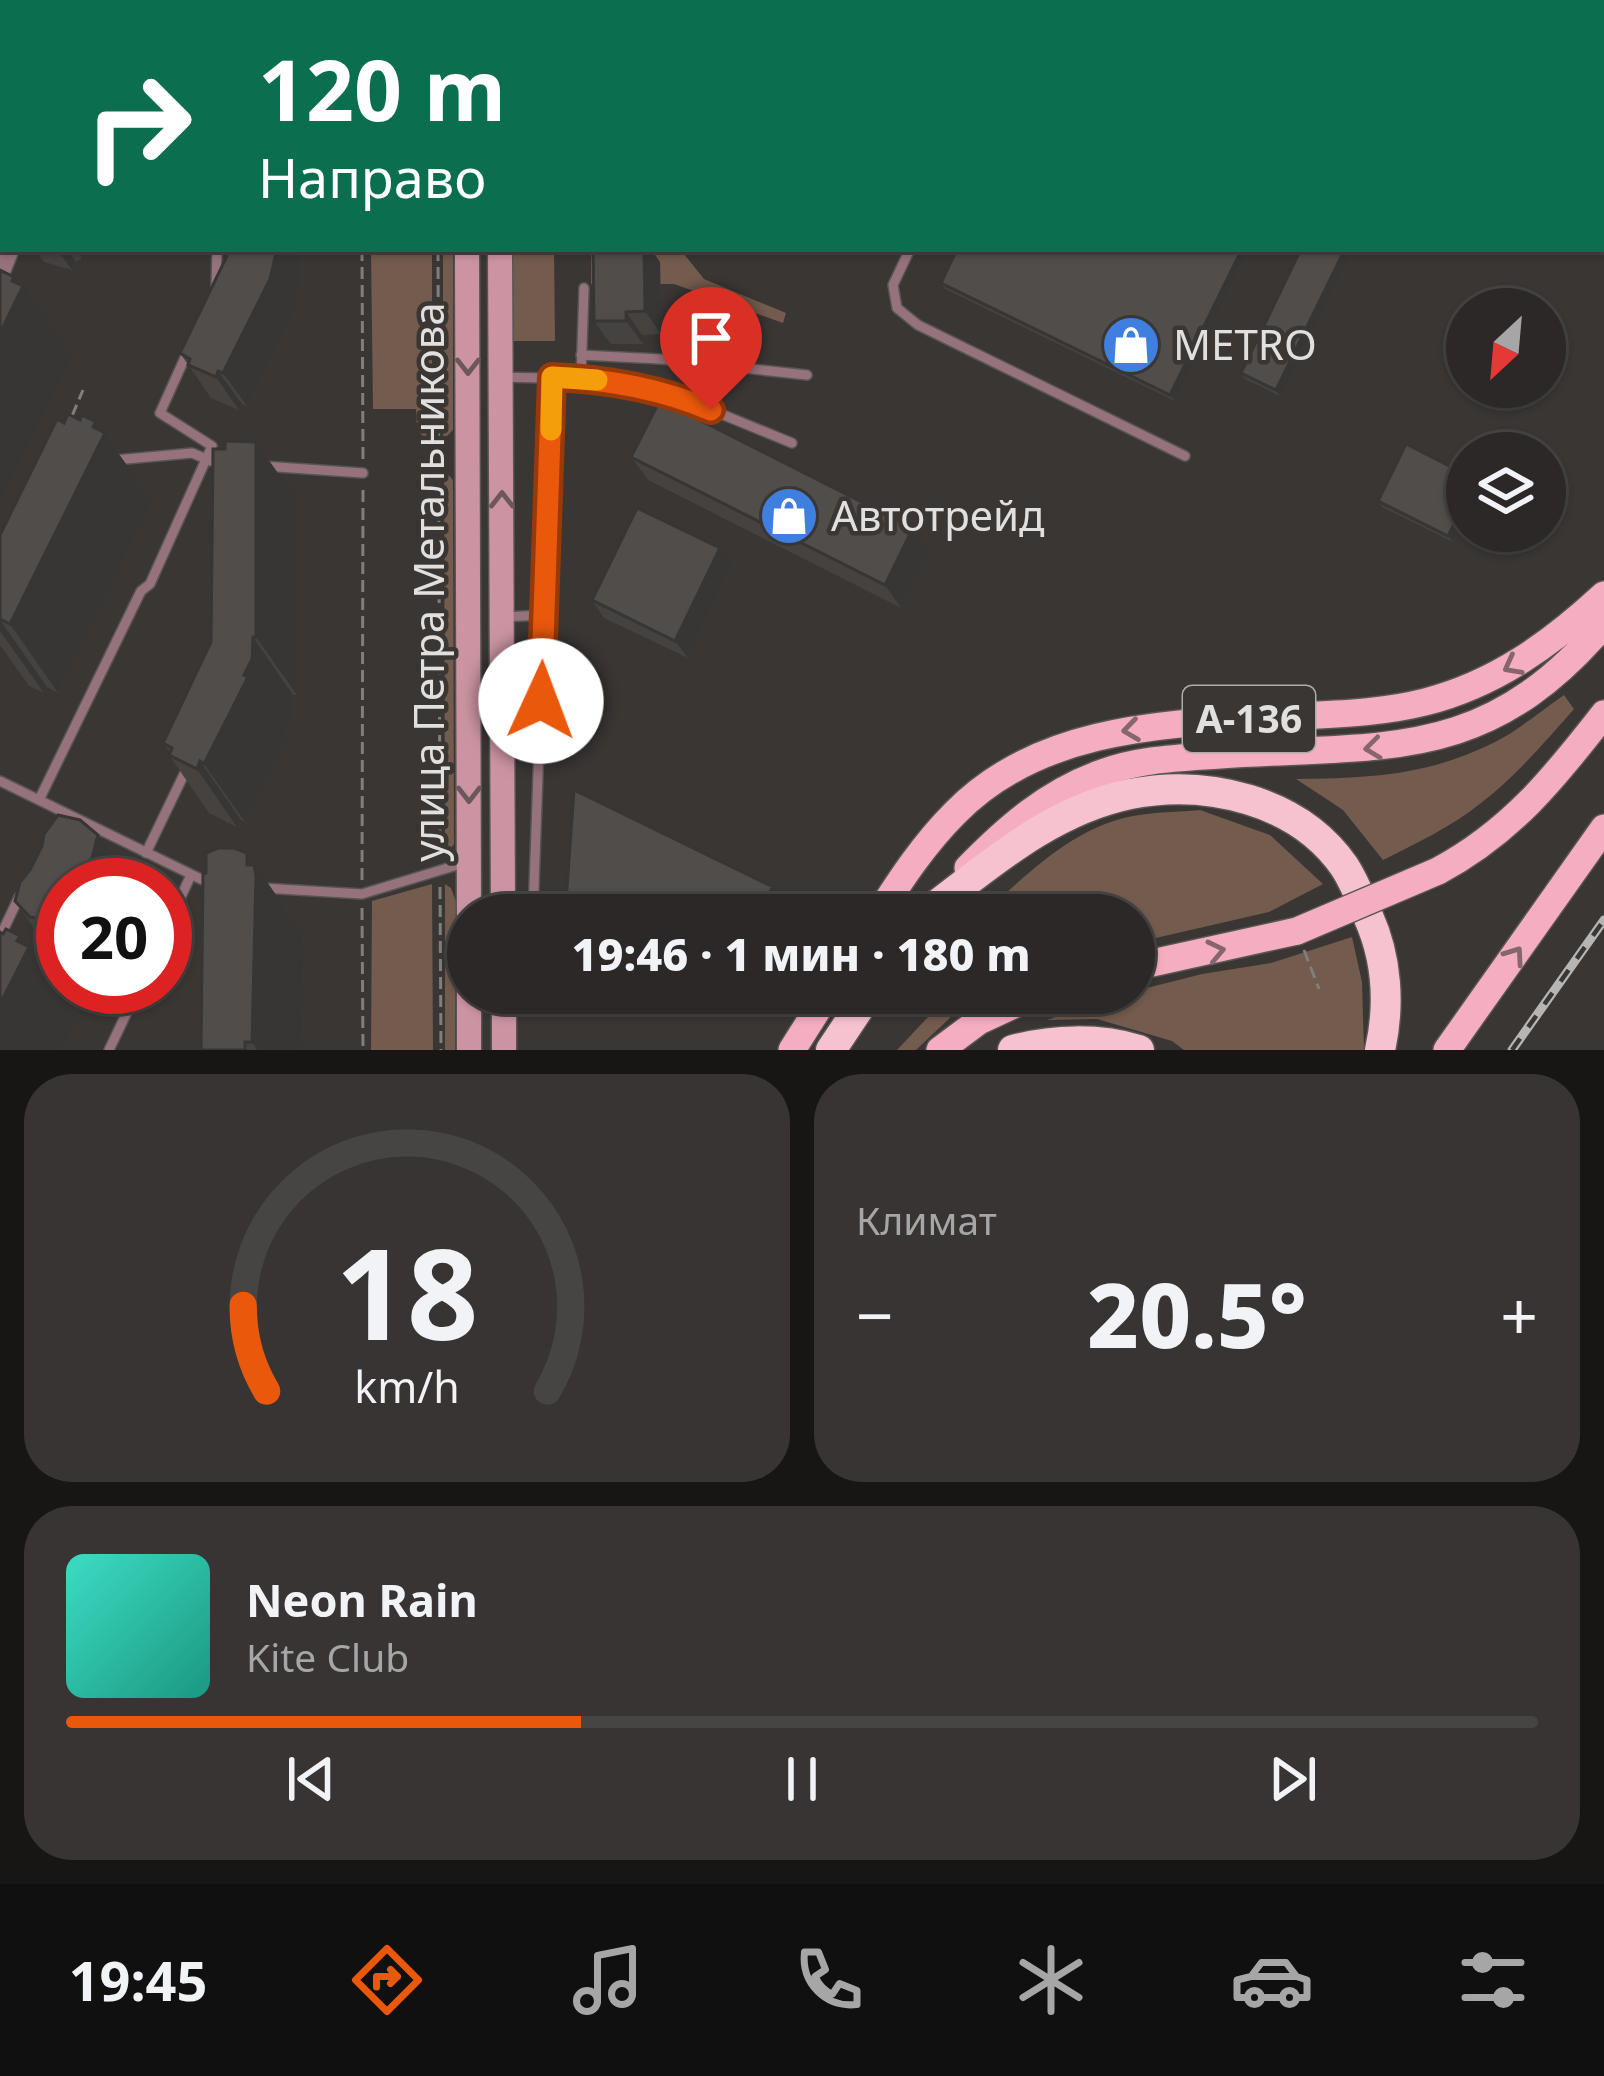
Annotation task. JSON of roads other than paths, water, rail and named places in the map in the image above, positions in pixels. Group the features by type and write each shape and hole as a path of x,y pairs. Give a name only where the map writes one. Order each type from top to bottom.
{"highway":[{"name":"А-136","path":"952,894 1018,842 1101,803 1166,790 1235,795 1300,823 1344,866 1373,926 1384,965 1386,1018 1380,1050"},
{"path":"831,1050 855,1014"},
{"path":"1013,1050 1085,1041 1139,1050"}],"main road":[{"name":"улица Петра Метальникова","path":"467,252 469,894"},
{"name":"улица Петра Метальникова","path":"500,252 503,894"},
{"name":"А-136","path":"892,894 917,856 956,812 1035,758 1121,730 1378,711 1427,702 1508,669 1567,629 1604,595"},
{"name":"А-136","path":"945,894 1018,820 1068,787 1104,772 1167,759 1365,750 1456,732 1520,701 1557,674 1604,624"},
{"path":"1155,962 1297,931 1438,871 1479,847 1522,811 1604,714"},
{"path":"1447,1050 1604,828"},
{"path":"469,1014 469,1050"},
{"path":"503,1014 504,1050"},
{"path":"792,1050 815,1014"},
{"path":"940,1050 994,1014"}],"lane":[{"path":"215,291 218,252"},
{"path":"909,252 893,286 897,308 918,325 1186,456"},
{"path":"581,378 584,288"},
{"path":"39,800 141,591 150,584 212,446 160,412 188,352"},
{"path":"581,356 660,359 807,375"},
{"path":"502,377 581,378 676,395 792,443"},
{"path":"534,894 552,377"},
{"path":"110,460 192,453 218,464"},
{"path":"260,466 363,472"},
{"path":"502,617 544,615"},
{"path":"146,853 193,757"},
{"path":"0,782 156,858"},
{"path":"50,832 59,811"},
{"path":"244,886 362,894 469,862"},
{"path":"192,876 220,885"},
{"path":"0,937 20,895"},
{"path":"109,1050 126,1014"}],"railway":[{"path":"1512,1050 1604,920"}],"place":[{"name":"METRO","path":"1131,345"},
{"name":"Автотрейд","path":"789,516"}]}
